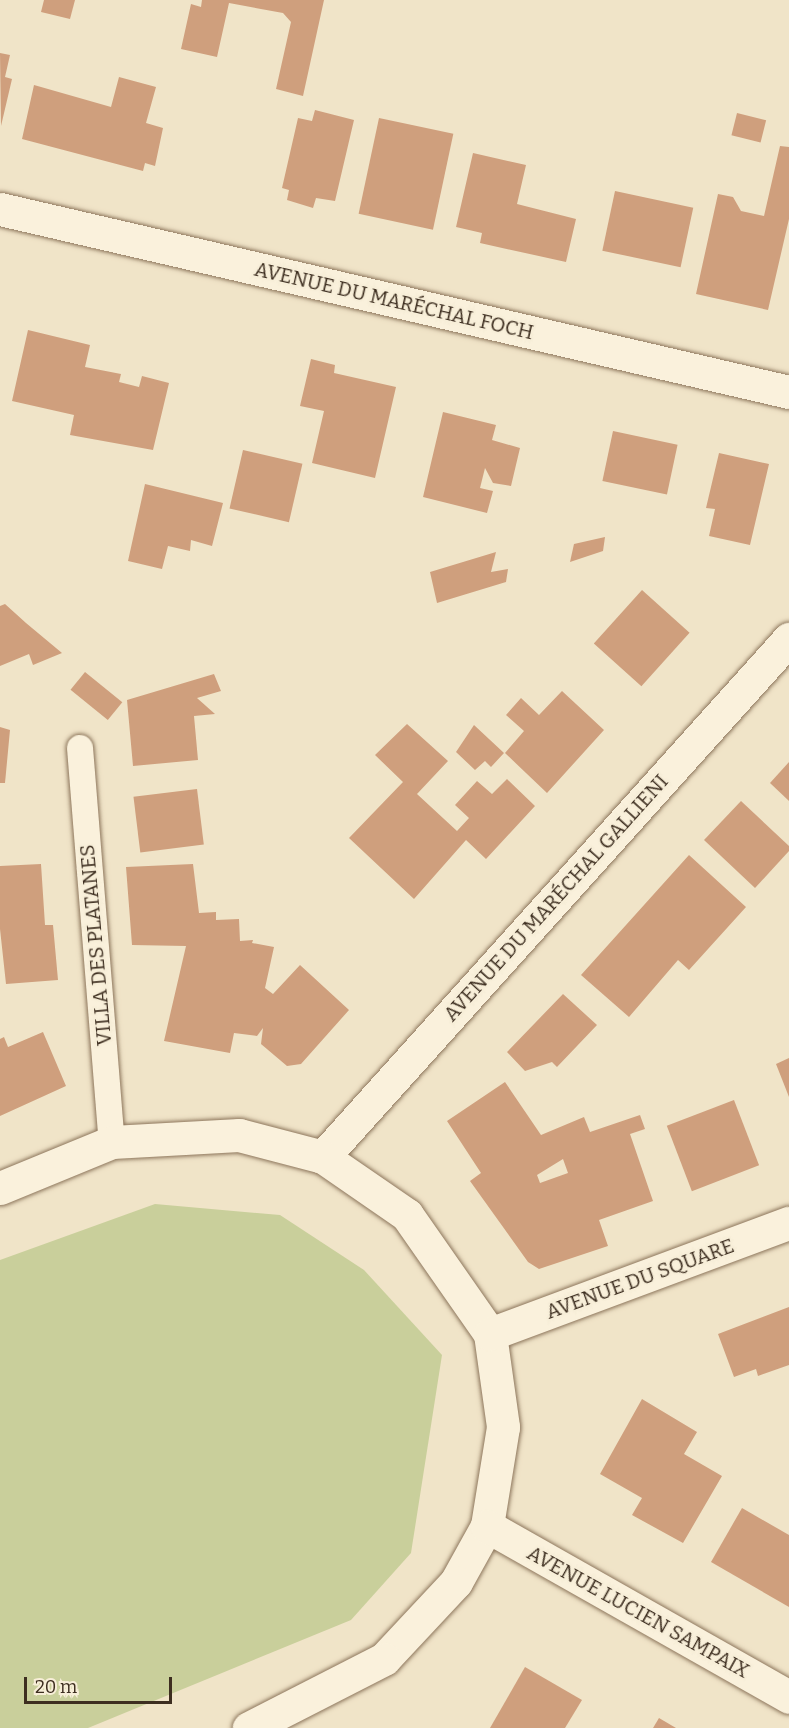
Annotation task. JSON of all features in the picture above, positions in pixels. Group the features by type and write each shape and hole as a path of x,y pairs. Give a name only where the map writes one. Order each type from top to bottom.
{"street":[{"name":"AVENUE DU MARÉCHAL FOCH","path":"0,209 789,392"},
{"name":"AVENUE DU MARÉCHAL GALLIENI","path":"323,1157 789,639"},
{"path":"0,1188 112,1142 239,1135 323,1157 407,1215 490,1334 503,1427 487,1526 456,1582 384,1659 249,1728"},
{"name":"AVENUE DU SQUARE","path":"490,1334 789,1223"},
{"name":"AVENUE LUCIEN SAMPAIX","path":"487,1526 789,1697"}],"lane":[{"name":"VILLA DES PLATANES","path":"80,748 112,1142"}],"green space":[{"path":"155,1204 280,1215 364,1270 442,1355 411,1553 351,1620 88,1728 0,1728 0,1260"}],"building":[{"path":"44,0 75,0 70,19 41,12"},
{"path":"202,0 324,0 303,96 276,89 291,22 283,13 229,3 217,57 181,49 191,4 201,7"},
{"path":"0,53 10,55 5,77 12,79 1,126"},
{"path":"119,77 156,87 146,123 163,128 155,166 145,163 143,171 22,139 34,85 111,107"},
{"path":"315,110 354,120 335,201 316,198 313,208 287,200 289,190 282,188 298,118 312,121"},
{"path":"737,113 766,120 761,143 731,135"},
{"path":"379,118 453,134 433,230 359,214"},
{"path":"780,146 789,147 789,219 768,310 696,294 718,194 733,197 741,211 764,216"},
{"path":"473,153 526,165 517,204 576,219 566,262 480,243 482,233 456,227"},
{"path":"615,191 693,208 681,267 602,251"},
{"path":"28,330 90,345 85,367 121,374 119,382 139,387 142,376 169,383 153,450 70,435 74,415 12,401"},
{"path":"311,359 335,365 334,373 396,387 375,478 312,463 324,411 300,406"},
{"path":"443,412 496,425 492,440 520,448 511,486 493,483 485,468 480,488 493,491 487,513 423,497"},
{"path":"613,431 678,445 667,495 602,481"},
{"path":"243,450 302,464 289,522 230,508"},
{"path":"719,453 769,464 750,545 709,536 715,509 706,508"},
{"path":"145,484 223,503 212,546 191,540 190,551 168,546 162,569 128,561"},
{"path":"605,537 603,551 570,562 574,544"},
{"path":"496,552 491,572 508,569 506,582 437,603 430,572"},
{"path":"642,590 690,633 641,686 594,644"},
{"path":"5,604 62,653 33,665 29,654 0,666 0,606"},
{"path":"85,672 122,702 108,720 71,690"},
{"path":"214,674 221,691 197,698 215,714 194,716 198,760 133,766 127,700"},
{"path":"562,691 604,730 547,793 505,753 524,731 506,715 521,698 539,715"},
{"path":"407,724 448,761 417,794 457,831 469,818 455,805 477,781 492,794 507,779 535,806 486,859 466,840 414,899 349,838 403,782 375,755"},
{"path":"474,725 504,753 491,767 485,761 475,770 456,752"},
{"path":"0,727 10,730 5,783 0,783"},
{"path":"789,762 789,801 770,783"},
{"path":"197,789 204,845 140,852 133,797"},
{"path":"741,801 789,846 789,851 755,888 704,840"},
{"path":"689,855 746,907 689,970 678,960 629,1017 581,975"},
{"path":"41,864 45,925 53,925 58,980 6,984 0,929 0,866"},
{"path":"193,864 199,913 216,912 216,920 239,919 240,941 253,940 252,943 274,947 265,988 273,994 300,965 349,1010 301,1064 287,1066 261,1044 263,1028 257,1036 234,1033 230,1053 164,1041 186,946 132,945 126,867"},
{"path":"563,994 597,1025 557,1067 552,1062 525,1071 507,1052"},
{"path":"43,1032 66,1086 0,1116 0,1039 4,1037 8,1047"},
{"path":"789,1058 789,1097 776,1064"},
{"path":"505,1082 541,1135 584,1117 590,1132 640,1115 645,1129 630,1134 653,1201 599,1220 608,1246 539,1269 528,1262 470,1181 481,1173 447,1121","holes":["563,1159 568,1173 540,1183 537,1175"]},
{"path":"734,1100 759,1165 692,1191 667,1126"},
{"path":"789,1307 789,1365 758,1376 756,1369 734,1377 718,1334"},
{"path":"642,1399 697,1432 684,1454 722,1476 683,1543 632,1515 642,1498 600,1474"},
{"path":"742,1508 789,1535 789,1607 711,1562"},
{"path":"525,1667 582,1700 565,1728 490,1728"},
{"path":"659,1718 676,1728 653,1728"}]}
